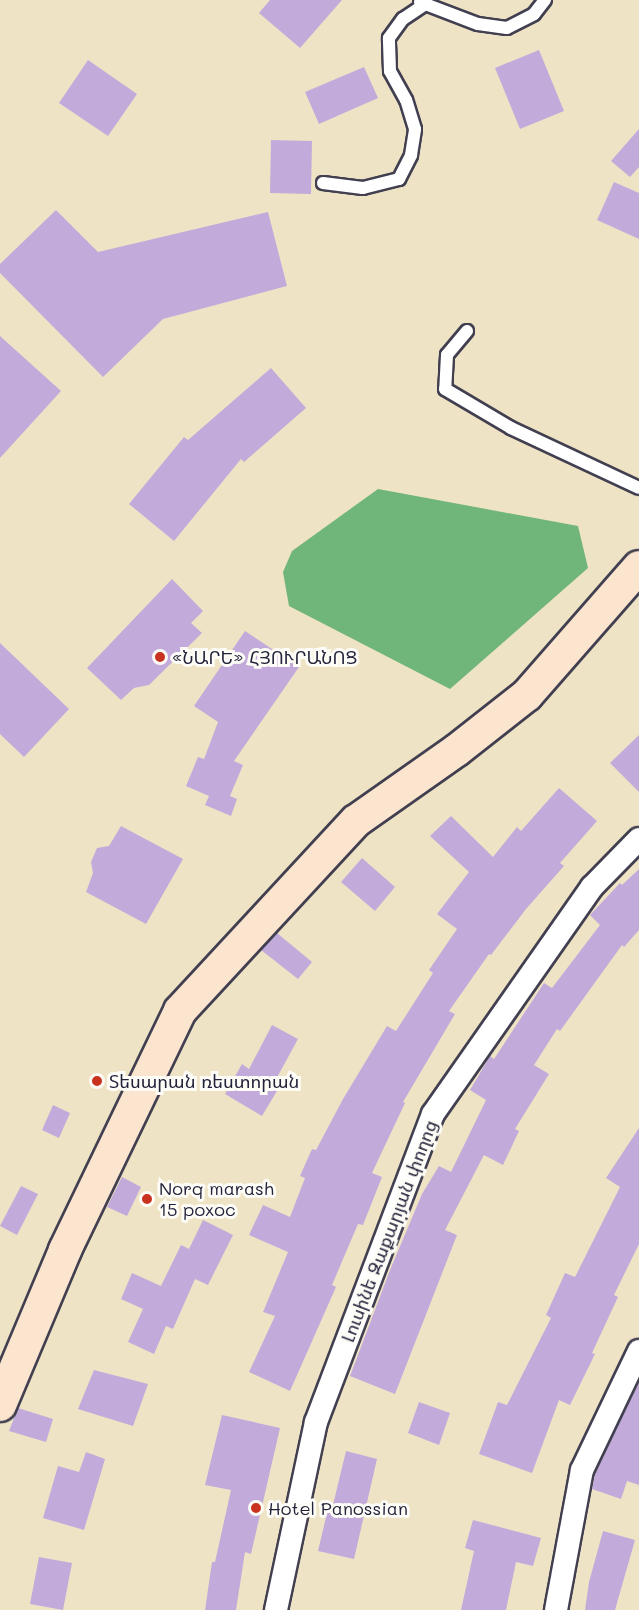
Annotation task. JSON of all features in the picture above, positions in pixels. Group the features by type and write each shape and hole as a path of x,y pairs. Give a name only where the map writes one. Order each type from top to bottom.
{"main road":[{"path":"3,1390 65,1250 180,1011 356,821 457,750 527,695 639,567"}],"street":[{"name":"Լուսինե Զաքարյան փողոց","path":"276,1610 316,1422 433,1114 592,887 639,839"},
{"path":"556,1610 582,1470 639,1351"}],"lane":[{"path":"323,183 363,188 399,179 411,155 415,129 406,100 390,71 389,38 403,19 421,2 478,24 507,28 534,14 545,0"},
{"path":"467,331 447,355 445,389 511,428 639,488"}],"green space":[{"path":"378,489 578,526 588,568 450,689 289,606 283,572 292,551"}],"building":[{"path":"270,0 342,0 300,48 259,13"},
{"path":"539,50 564,111 520,129 495,68"},
{"path":"88,60 137,94 108,136 59,103"},
{"path":"364,67 378,98 319,124 305,92"},
{"path":"639,129 639,167 630,177 611,161"},
{"path":"271,140 312,141 311,194 270,193"},
{"path":"614,182 639,193 639,239 597,220"},
{"path":"56,210 98,252 268,212 287,286 163,319 103,377 0,273 0,264"},
{"path":"0,336 61,391 0,458"},
{"path":"271,368 306,408 244,462 241,459 174,541 129,504 184,437 188,440"},
{"path":"172,579 203,611 191,623 202,633 149,685 134,688 121,700 87,668"},
{"path":"245,631 299,667 234,761 243,765 230,796 237,799 231,816 205,805 209,796 186,786 198,757 204,759 218,722 194,706"},
{"path":"0,643 69,709 24,757 0,734"},
{"path":"639,735 639,792 610,763"},
{"path":"559,788 597,821 560,863 564,866 526,909 491,955 489,954 449,1011 455,1014 403,1102 405,1103 372,1173 382,1177 363,1225 358,1224 332,1285 336,1287 290,1391 249,1372 275,1316 263,1312 288,1252 249,1235 263,1205 290,1217 305,1178 300,1176 312,1149 316,1150 343,1099 387,1026 396,1031 433,973 429,970 457,929 437,914 469,872 430,836 451,816 493,857 517,827 521,831"},
{"path":"121,826 183,859 146,924 86,892 93,873 91,862 97,848 109,846"},
{"path":"362,858 395,887 375,911 341,882"},
{"path":"639,869 639,930 624,947 622,945 560,1031 557,1029 534,1065 549,1074 515,1129 519,1131 503,1165 484,1155 445,1230 457,1235 395,1394 350,1376 422,1194 439,1166 451,1172 486,1100 470,1090 490,1056 494,1059 544,983 552,988 600,925 590,915 620,883 622,885"},
{"path":"277,933 312,962 298,979 261,950"},
{"path":"272,1025 298,1039 274,1083 280,1086 262,1116 225,1094 242,1064 249,1069"},
{"path":"53,1105 70,1113 59,1138 42,1130"},
{"path":"639,1128 639,1244 614,1295 618,1297 592,1353 595,1354 570,1405 559,1400 532,1473 479,1454 498,1402 507,1405 551,1318 546,1315 565,1273 575,1277 620,1187 606,1178"},
{"path":"122,1177 141,1187 127,1216 107,1207"},
{"path":"21,1186 38,1194 17,1235 0,1226"},
{"path":"203,1220 233,1235 208,1285 195,1279 173,1329 166,1326 154,1354 128,1342 143,1309 121,1299 132,1273 161,1286 181,1245 189,1249"},
{"path":"94,1370 148,1384 133,1426 78,1409"},
{"path":"639,1382 639,1485 627,1481 621,1499 592,1489 595,1474"},
{"path":"419,1402 450,1413 439,1445 408,1433"},
{"path":"18,1408 53,1419 46,1442 9,1431"},
{"path":"222,1415 280,1428 251,1554 245,1552 236,1610 205,1610 212,1562 215,1562 231,1490 205,1485"},
{"path":"346,1451 377,1459 354,1559 318,1551 327,1513 331,1513"},
{"path":"86,1452 105,1459 84,1530 43,1518 58,1466 79,1472"},
{"path":"473,1520 541,1538 533,1566 516,1562 506,1610 461,1610 474,1551 465,1548"},
{"path":"603,1531 635,1540 615,1610 585,1610 589,1582"},
{"path":"39,1557 72,1563 63,1610 30,1604"}],"place":[{"name":"«ՆԱՐԵ» ՀՅՈՒՐԱՆՈՑ","path":"160,657"},
{"name":"Տեսարան ռեստորան","path":"97,1081"},
{"name":"Norq marash 15 poxoc","path":"147,1199"},
{"name":"Hotel Panossian","path":"256,1508"}]}
